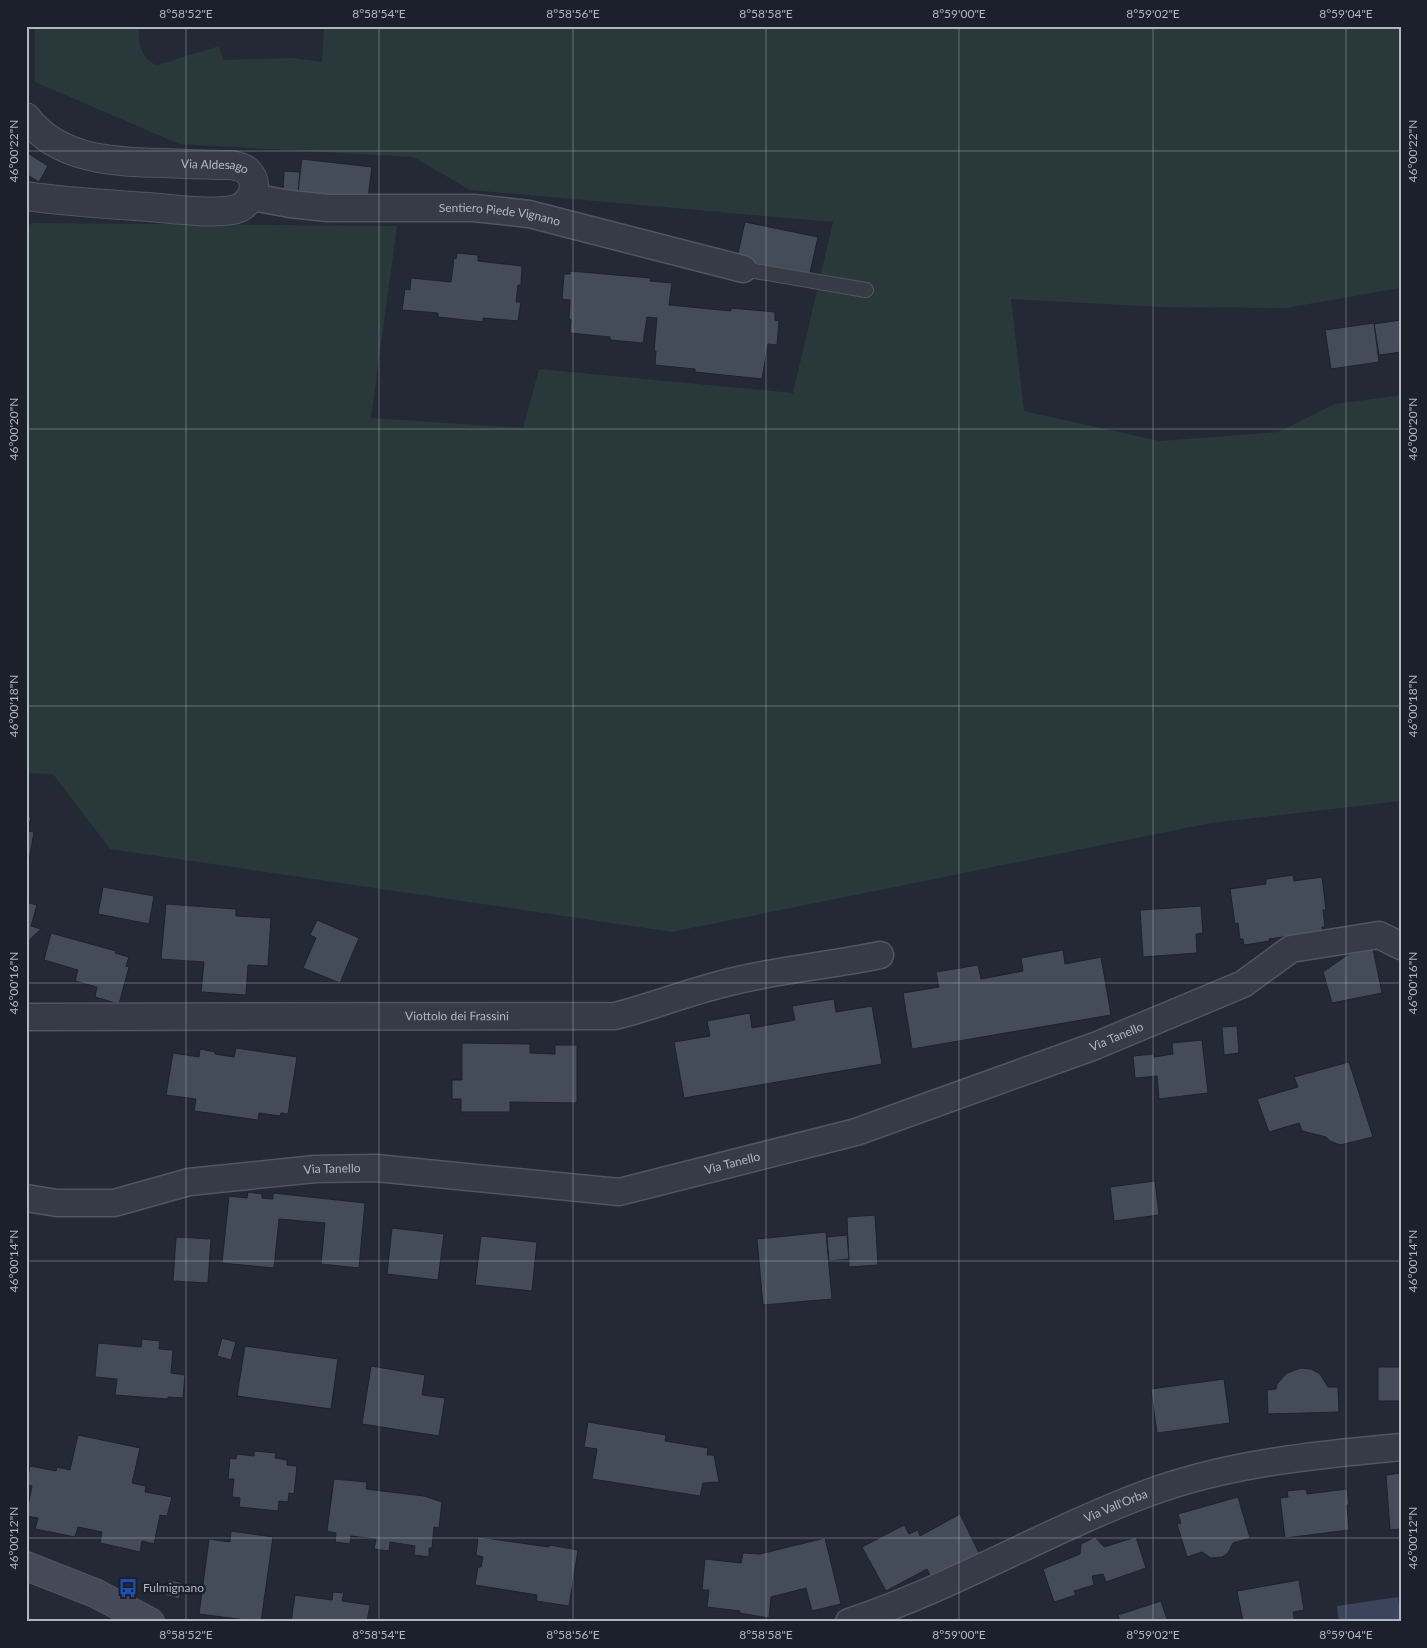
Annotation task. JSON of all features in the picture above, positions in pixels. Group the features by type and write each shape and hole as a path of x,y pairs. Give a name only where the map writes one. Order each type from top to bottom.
{"main road":[{"path":"26,1566 95,1593 150,1622"}],"street":[{"name":"Via Aldesago","path":"26,117 46,137 60,146 81,154 126,162 232,165 248,171 254,184 252,197 243,207 226,211 178,210 52,200 26,196"},
{"name":"Sentiero Piede Vignano","path":"252,197 328,208 474,208 520,212 743,269"},
{"name":"Via Tanello","path":"26,1198 57,1203 114,1203 188,1182 315,1169 376,1168 619,1192 856,1132 1086,1049 1243,984 1291,949 1379,935 1401,946"},
{"name":"Viottolo dei Frassini","path":"26,1017 615,1016 735,981 880,955"},
{"name":"Via Vall'Orba","path":"849,1622 928,1593 1063,1529 1149,1493 1222,1472 1271,1462 1324,1454 1401,1448"}],"lane":[{"path":"743,269 866,290"}],"shaded area":[{"path":"35,26 140,26 141,50 147,59 157,65 219,46 223,60 294,58 322,62 324,26 1401,26 1401,288 1286,308 1159,307 1011,299 1024,411 1160,441 1278,432 1335,404 1401,395 1401,801 1211,823 672,932 110,849 53,774 26,773 26,228 32,223 397,226 371,418 523,428 539,369 793,393 833,222 470,190 413,157 179,144 35,82"}],"water":[{"path":"1398,1597 1401,1622 1339,1622 1337,1606"}],"building":[{"path":"26,152 48,166 39,182 26,174"},
{"path":"302,159 372,167 367,206 297,197"},
{"path":"284,171 300,172 298,193 283,192"},
{"path":"745,222 818,237 809,277 736,262"},
{"path":"457,253 478,255 478,261 522,266 521,285 518,285 516,302 521,302 518,321 483,318 483,322 438,317 438,313 402,310 405,289 410,290 411,278 451,282 454,258 456,259"},
{"path":"570,271 651,278 650,281 672,283 669,305 731,311 731,308 775,312 775,320 779,321 777,345 768,344 762,379 695,372 695,369 655,365 656,351 654,351 657,318 647,317 643,343 610,340 610,337 570,333 570,300 562,299 564,274 570,274"},
{"path":"1401,320 1401,352 1379,355 1374,324"},
{"path":"1374,323 1379,362 1331,369 1325,330"},
{"path":"26,816 31,817 28,831 34,832 29,860 26,860"},
{"path":"1293,875 1294,881 1322,877 1326,910 1323,910 1325,927 1322,927 1323,934 1297,937 1297,935 1244,945 1243,939 1240,939 1238,923 1235,924 1230,889 1266,884 1266,879"},
{"path":"103,887 154,896 149,924 98,914"},
{"path":"26,902 37,905 31,926 41,929 26,943"},
{"path":"166,904 236,909 236,916 271,918 268,966 248,965 246,995 201,992 204,962 161,959"},
{"path":"1201,906 1203,933 1196,934 1197,953 1143,957 1140,910"},
{"path":"317,920 359,938 340,983 303,968 316,938 310,935"},
{"path":"51,933 116,951 115,953 129,957 126,966 129,967 119,1004 95,997 97,987 75,981 78,970 44,960"},
{"path":"1373,949 1382,993 1332,1003 1323,972 1350,953"},
{"path":"1063,950 1065,964 1101,957 1111,1015 912,1049 903,993 939,987 936,972 978,965 981,979 1023,971 1021,958"},
{"path":"834,999 836,1012 872,1006 882,1064 684,1098 674,1042 710,1036 707,1021 750,1013 752,1028 795,1020 792,1006"},
{"path":"1237,1026 1239,1053 1224,1055 1222,1027"},
{"path":"1202,1040 1208,1093 1159,1099 1157,1076 1135,1078 1133,1056 1153,1054 1154,1057 1173,1054 1172,1043"},
{"path":"462,1043 530,1044 530,1053 555,1054 555,1045 577,1045 577,1103 510,1102 510,1112 461,1112 461,1099 452,1099 452,1080 462,1080"},
{"path":"236,1048 297,1057 288,1114 281,1113 280,1116 259,1113 258,1120 194,1111 196,1099 166,1095 173,1053 199,1057 200,1049 234,1057"},
{"path":"1349,1062 1373,1137 1340,1145 1326,1137 1302,1131 1299,1123 1269,1132 1257,1099 1298,1087 1294,1077"},
{"path":"1155,1181 1159,1215 1114,1221 1110,1187"},
{"path":"248,1192 262,1194 262,1198 273,1199 273,1193 365,1203 359,1268 321,1264 325,1223 279,1219 274,1268 222,1263 229,1196 247,1198"},
{"path":"875,1215 878,1265 849,1267 847,1217"},
{"path":"392,1228 444,1234 438,1280 387,1274"},
{"path":"826,1232 832,1299 763,1305 757,1239"},
{"path":"847,1235 849,1259 829,1261 827,1237"},
{"path":"481,1236 537,1242 532,1291 475,1285"},
{"path":"176,1237 211,1239 208,1283 173,1281"},
{"path":"222,1338 236,1342 231,1360 217,1356"},
{"path":"142,1339 160,1341 159,1349 173,1350 171,1373 185,1375 183,1398 168,1397 168,1399 115,1395 117,1379 95,1377 98,1343 141,1347"},
{"path":"245,1346 338,1359 331,1409 237,1396"},
{"path":"371,1366 425,1375 422,1395 445,1398 439,1436 362,1424"},
{"path":"1378,1367 1401,1367 1401,1401 1378,1401"},
{"path":"1301,1368 1311,1369 1320,1374 1328,1387 1338,1387 1339,1412 1268,1414 1267,1390 1276,1389 1277,1384 1287,1373"},
{"path":"1224,1379 1230,1423 1157,1433 1151,1389"},
{"path":"588,1422 666,1435 665,1441 708,1448 707,1455 714,1455 719,1482 703,1483 700,1496 592,1479 597,1449 584,1447"},
{"path":"78,1435 140,1448 132,1483 146,1486 145,1492 172,1497 167,1516 160,1515 154,1544 142,1541 140,1552 100,1543 102,1532 78,1527 75,1537 35,1529 38,1518 26,1516 32,1486 26,1485 30,1466 56,1471 57,1467 70,1470"},
{"path":"254,1451 276,1453 275,1458 287,1460 287,1465 297,1466 294,1494 289,1493 288,1502 279,1501 278,1511 239,1507 240,1498 232,1497 234,1479 228,1479 230,1458 236,1459 237,1454 254,1456"},
{"path":"1401,1473 1401,1529 1390,1530 1386,1475"},
{"path":"334,1479 367,1482 366,1489 424,1496 442,1502 439,1528 434,1527 429,1557 414,1555 415,1546 390,1542 389,1551 374,1549 376,1539 351,1536 350,1544 335,1542 336,1533 327,1531"},
{"path":"1306,1489 1307,1494 1347,1489 1349,1530 1285,1538 1280,1498 1288,1497 1287,1491"},
{"path":"1238,1497 1250,1538 1233,1543 1228,1553 1222,1557 1211,1558 1202,1552 1187,1557 1177,1524 1181,1523 1178,1514"},
{"path":"960,1514 982,1559 934,1584 927,1569 886,1591 862,1547 904,1525 909,1534 918,1530 920,1536"},
{"path":"231,1531 273,1537 261,1622 199,1614 209,1539 230,1542"},
{"path":"478,1537 578,1550 569,1606 536,1601 537,1595 475,1585 478,1567 481,1567 483,1557 476,1555"},
{"path":"1095,1537 1104,1547 1136,1537 1146,1568 1106,1582 1103,1574 1092,1576 1094,1585 1074,1591 1076,1595 1054,1602 1043,1569 1080,1554 1081,1544"},
{"path":"825,1538 841,1604 812,1611 806,1588 771,1597 769,1618 739,1613 740,1611 707,1607 709,1590 702,1590 705,1559 741,1563 743,1553 760,1554"},
{"path":"168,1579 183,1583 179,1599 164,1595"},
{"path":"1299,1580 1304,1610 1293,1612 1295,1622 1243,1621 1237,1591"},
{"path":"333,1592 344,1593 342,1601 370,1605 367,1622 291,1622 295,1595 332,1600"},
{"path":"1161,1601 1168,1622 1120,1622 1118,1615"}],"place":[{"name":"Fulmignano","path":"128,1588"}]}
